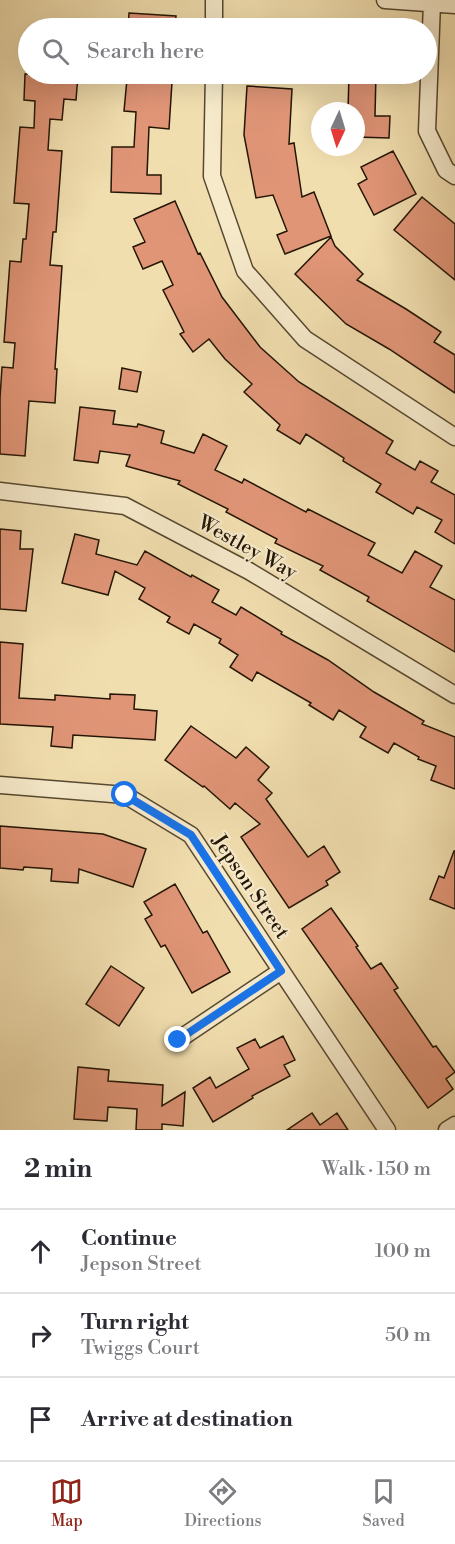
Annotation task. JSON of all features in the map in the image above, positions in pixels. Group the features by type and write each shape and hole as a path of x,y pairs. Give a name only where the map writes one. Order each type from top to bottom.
{"street":[{"path":"214,0 214,18"},
{"path":"385,0 455,5"},
{"path":"431,18 432,3"},
{"path":"213,84 212,176 245,271 305,339 455,437"},
{"path":"429,84 427,131 446,170 455,176"},
{"name":"Westley Way","path":"0,491 125,506 249,571 455,695"},
{"name":"Jepson Street","path":"0,785 125,795 191,835 387,1130"},
{"path":"178,1040 281,971"},
{"path":"447,1130 455,1125"}],"building":[{"path":"129,13 176,16 176,18 129,18"},
{"path":"25,84 77,84 76,100 64,99 62,120 50,119 48,150 62,151 56,232 53,232 50,265 62,266 55,403 29,401 25,456 0,454 2,367 13,368 15,343 4,342 10,261 21,262 23,239 26,239 29,204 14,203 20,127 34,128 35,101 24,100"},
{"path":"127,84 172,84 169,129 149,127 147,175 161,175 161,194 111,192 112,147 134,147 136,112 124,111"},
{"path":"349,84 376,84 375,116 390,116 389,138 365,137 365,102 348,102"},
{"path":"247,86 292,89 289,144 294,143 302,197 314,192 331,236 285,254 277,235 287,231 273,195 256,198 244,135"},
{"path":"393,151 416,194 374,215 358,184 367,179 361,167"},
{"path":"422,197 455,224 455,280 394,230"},
{"path":"175,201 198,254 200,253 222,297 260,347 299,382 393,441 386,453 415,470 420,461 438,471 431,482 455,495 455,544 435,532 442,520 417,507 413,514 376,492 381,484 343,461 344,458 306,434 300,444 277,430 280,425 244,392 252,384 225,359 209,339 193,352 180,334 184,332 163,290 173,285 162,261 143,269 133,247 145,242 134,219"},
{"path":"331,237 335,246 363,274 357,280 441,332 434,342 455,355 455,393 389,349 346,324 295,274"},
{"path":"122,368 141,372 137,392 119,389"},
{"path":"80,407 115,411 113,424 137,427 138,424 164,431 161,443 194,453 203,434 227,446 215,470 242,483 244,479 306,512 308,509 375,543 368,555 402,573 415,551 442,566 430,587 455,600 455,652 367,601 369,597 320,570 323,566 275,543 277,539 226,512 228,509 178,484 180,481 126,466 130,455 100,451 98,463 74,460"},
{"path":"0,529 21,531 20,549 33,549 26,611 0,609"},
{"path":"75,534 99,540 96,554 137,565 145,551 191,577 192,575 219,590 212,602 236,615 241,607 282,632 281,634 328,660 374,692 424,721 422,724 455,737 455,789 431,780 436,766 418,759 419,757 394,743 388,753 360,737 366,727 339,710 333,720 309,705 311,703 257,672 252,681 230,667 238,655 219,643 221,639 194,624 189,634 167,622 170,617 139,599 145,588 115,571 108,595 62,583"},
{"path":"0,642 23,644 19,698 55,700 55,695 110,699 110,694 135,695 134,709 157,711 155,740 73,735 72,748 51,746 53,727 0,724"},
{"path":"191,726 236,758 246,747 269,767 258,780 272,793 266,799 308,857 324,846 340,872 326,881 328,885 289,908 241,837 260,824 235,803 230,809 204,786 165,760"},
{"path":"0,826 103,834 146,849 133,887 79,869 78,883 51,881 52,869 0,868"},
{"path":"454,851 455,909 430,899 439,876 444,878"},
{"path":"175,884 203,933 207,931 230,972 192,993 165,945 161,947 145,919 152,915 144,902"},
{"path":"331,908 371,969 381,963 398,988 394,990 433,1047 436,1046 455,1072 446,1079 453,1089 428,1108 302,929"},
{"path":"111,966 144,988 119,1026 86,1004"},
{"path":"283,1036 295,1060 284,1065 290,1076 252,1096 253,1098 213,1122 193,1088 210,1077 216,1088 249,1069 237,1048 255,1039 260,1048"},
{"path":"78,1067 109,1070 108,1081 163,1085 162,1106 185,1092 183,1126 162,1124 162,1130 136,1130 137,1109 108,1107 107,1121 74,1119"},
{"path":"312,1113 320,1125 337,1113 348,1130 287,1130"}],"route":[{"path":"125,795 191,835 281,971 178,1040"}]}
